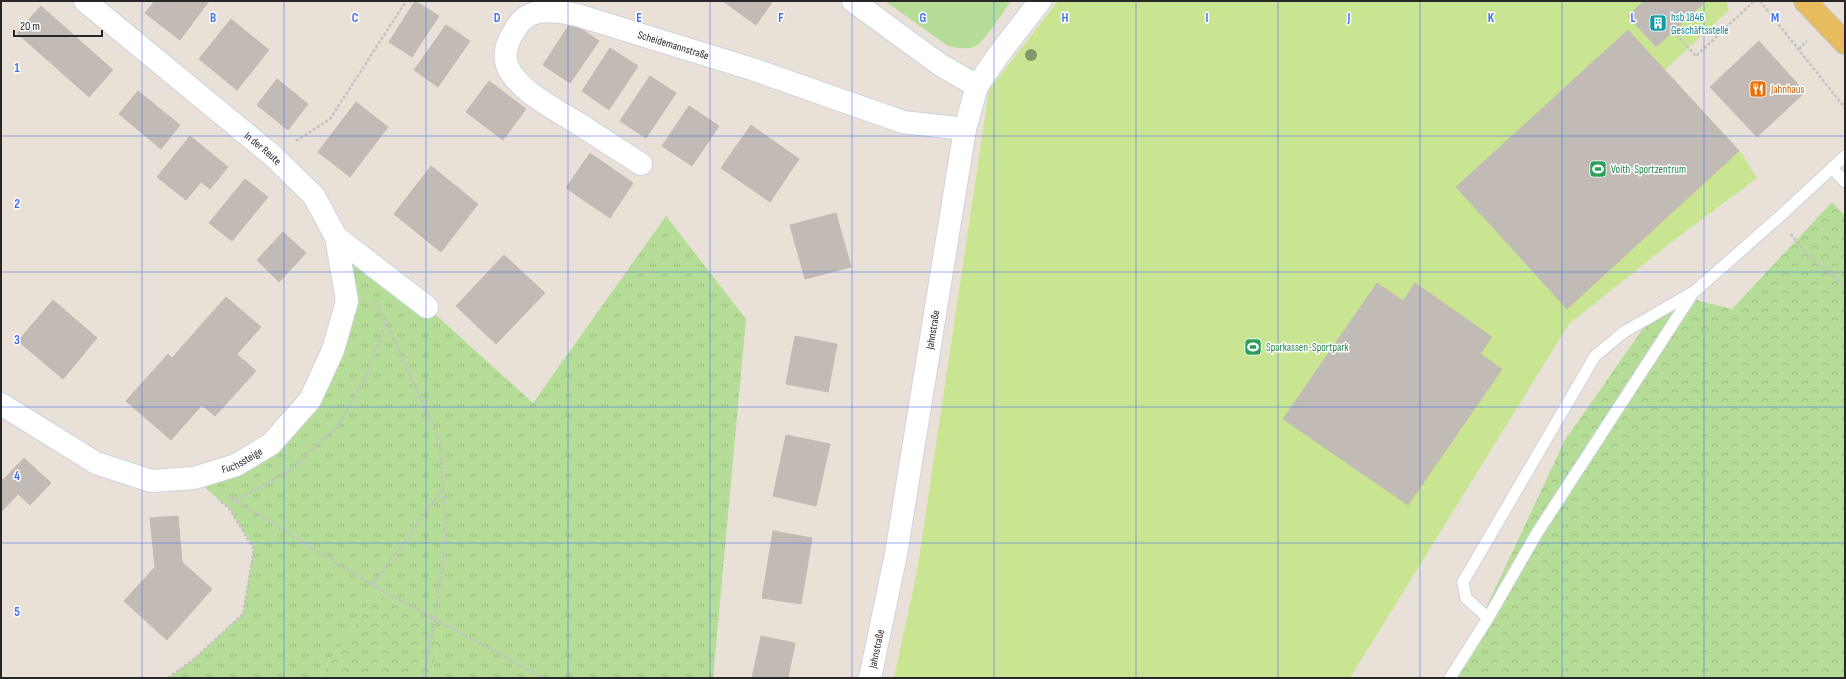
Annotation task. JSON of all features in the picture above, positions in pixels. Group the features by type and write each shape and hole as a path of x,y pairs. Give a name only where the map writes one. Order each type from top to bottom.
{"main road":[{"path":"1805,1 1845,43"}],"street":[{"name":"In der Reute","path":"85,1 273,156 314,196 336,237 427,307"},
{"path":"853,1 939,64 977,86"},
{"name":"Jahnstraße","path":"870,678 896,554 965,129 977,86 996,58 1040,1"},
{"name":"Scheidemannstraße","path":"641,164 540,100 518,81 507,65 506,50 511,35 520,23 534,13 554,10 577,15 752,69 903,122 965,129"},
{"name":"Fuchssteige","path":"1,404 96,463 151,481 194,478 236,465 271,444 310,400 333,350 347,301 336,237"}],"lane":[{"path":"1488,618 1466,598 1464,582 1595,356 1624,332 1695,291 1778,218 1845,156"},
{"path":"1832,168 1845,182"},
{"path":"1450,678 1488,618 1545,520 1695,291"}],"path":[{"path":"273,156 330,119 406,1"},
{"path":"1673,31 1696,56 1754,1"},
{"path":"1760,1 1845,108"},
{"path":"1778,218 1808,256 1845,286"},
{"path":"371,296 386,322 440,442 446,538 435,618 423,678"},
{"path":"194,478 236,500 372,585 543,678"},
{"path":"168,678 194,659 243,614 254,548 228,508 194,478"},
{"path":"372,585 443,488"}],"green space":[{"path":"885,1 1011,1 984,39 976,46 958,48 948,46"},
{"name":"Sparkassen-Sportpark","path":"1058,1 1726,1 1729,10 1665,70 1740,151 1757,178 1674,240 1569,324 1350,678 894,678 917,572 989,90"},
{"path":"1832,202 1845,216 1845,678 1453,678 1565,440 1642,330 1684,297 1732,309"},
{"path":"666,216 746,319 713,678 430,678 443,628 376,593 319,678 168,678 194,659 243,614 254,548 229,508 194,478 236,465 310,400 347,301 336,237 427,307 533,403"},
{"path":"376,593 443,628 430,678 319,678"}],"building":[{"path":"155,1 209,1 180,40 145,13"},
{"path":"415,1 439,16 412,57 389,42"},
{"path":"723,1 773,1 756,25"},
{"name":"hsb 1846 Geschäftsstelle","path":"1644,1 1706,1 1656,47 1628,16"},
{"path":"41,6 77,38 53,65 17,33"},
{"path":"231,19 269,50 237,90 199,59"},
{"path":"571,22 599,41 570,83 543,65"},
{"path":"446,25 470,41 438,87 414,70"},
{"name":"Voith-Sportzentrum","path":"1628,30 1739,151 1567,309 1456,187"},
{"path":"77,38 113,70 89,97 53,65"},
{"name":"Jahnhaus","path":"1759,41 1805,92 1757,137 1710,87"},
{"path":"610,48 638,66 609,110 582,91"},
{"path":"650,76 676,93 646,138 620,121"},
{"path":"277,79 308,104 288,130 257,105"},
{"path":"489,81 526,109 503,140 466,112"},
{"path":"138,91 180,125 161,149 119,114"},
{"path":"356,102 388,127 350,177 318,152"},
{"path":"689,106 719,126 692,166 662,146"},
{"path":"751,125 799,159 770,202 721,168"},
{"path":"190,136 228,167 210,189 201,182 186,200 157,177"},
{"path":"590,153 633,183 610,218 566,188"},
{"path":"431,166 478,204 441,252 394,214"},
{"path":"245,179 268,197 232,241 209,223"},
{"path":"836,213 851,267 805,279 790,225"},
{"path":"283,232 306,253 279,282 257,260"},
{"path":"504,255 545,293 496,344 456,306"},
{"path":"1377,283 1403,301 1415,283 1492,337 1480,354 1502,369 1408,505 1283,419"},
{"path":"226,297 261,327 237,354 202,324"},
{"path":"53,300 97,338 63,379 18,341"},
{"path":"202,324 256,371 215,416 202,405 171,440 126,401 168,354 172,358"},
{"path":"795,336 837,344 828,392 786,384"},
{"path":"786,435 830,444 816,506 773,496"},
{"path":"24,458 51,483 30,505 18,494 1,512 1,478 3,480"},
{"path":"178,516 182,562 212,589 167,640 124,601 155,567 150,518"},
{"path":"773,531 812,538 801,604 762,598"},
{"path":"761,636 795,643 788,678 752,678"}],"place":[{"name":"hsb 1846 Geschäftsstelle","path":"1658,23"},
{"name":"Jahnhaus","path":"1758,89"},
{"name":"Voith-Sportzentrum","path":"1598,169"},
{"name":"Sparkassen-Sportpark","path":"1253,347"}]}
